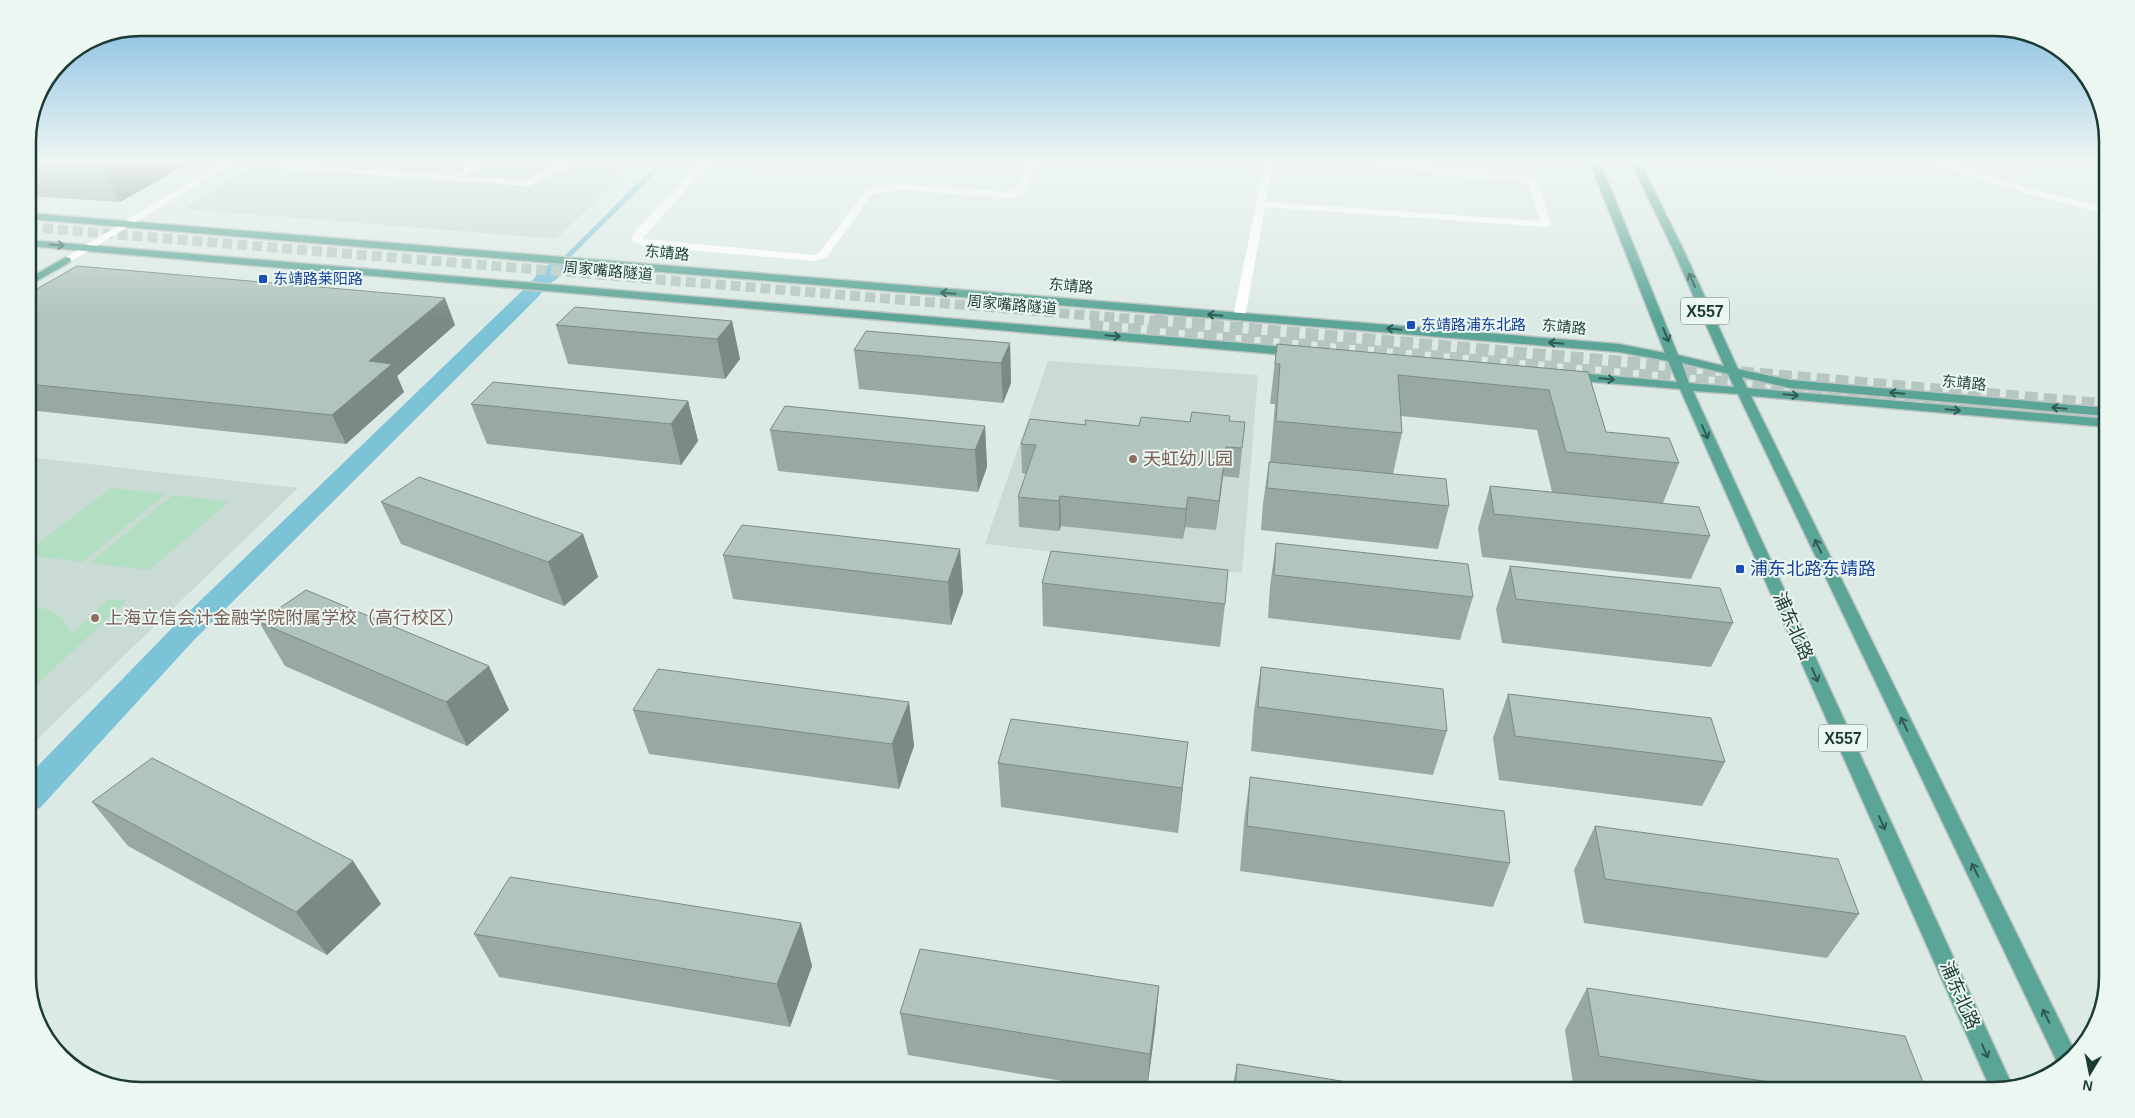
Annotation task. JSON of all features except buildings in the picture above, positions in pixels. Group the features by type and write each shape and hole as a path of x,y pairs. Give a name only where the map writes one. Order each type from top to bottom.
{"main road":[{"name":"浦东北路","path":"1616,212 1686,387 1999,1082"},
{"name":"X557","path":"1660,212 1734,372"},
{"name":"东靖路","path":"36,217 1619,348 1674,358 1790,384 2099,411"},
{"path":"36,244 1306,353"},
{"name":"周家嘴路隧道","path":"124,250 517,278 1090,326"},
{"path":"36,278 66,260"},
{"path":"1734,372 2064,1055"},
{"name":"东靖路","path":"1554,375 2099,422"}],"street":[{"path":"66,260 144,212"},
{"path":"658,212 636,236 637,240 643,243 815,258 823,255 854,212"},
{"path":"1239,317 1258,212"},
{"path":"1377,212 1546,224 1542,212"}],"shaded area":[{"path":"224,212 584,212 556,239"},
{"name":"天虹幼儿园","path":"1048,361 1258,375 1242,573 985,544"},
{"name":"上海立信会计金融学院附属学校（高行校区）","path":"36,458 298,488 36,740"}],"green space":[{"path":"111,488 166,494 82,562 36,556 36,545"},
{"path":"173,495 229,502 149,570 89,563"},
{"path":"109,599 127,600 36,685 36,607 60,616 71,634"}],"waterway":[{"path":"568,256 612,212"},
{"name":"周家嘴路隧道","path":"542,281 558,266"},
{"path":"36,790 184,633 532,292"}],"tunnel":[{"path":"36,228 1168,322"},
{"path":"1154,321 2099,404"},
{"path":"1090,326 2099,416"}],"place":[{"name":"东靖路莱阳路","path":"263,279"},
{"name":"东靖路浦东北路","path":"1411,325"},
{"name":"天虹幼儿园","path":"1133,459"},
{"name":"浦东北路东靖路","path":"1740,569"},
{"name":"上海立信会计金融学院附属学校（高行校区）","path":"95,618"}]}
